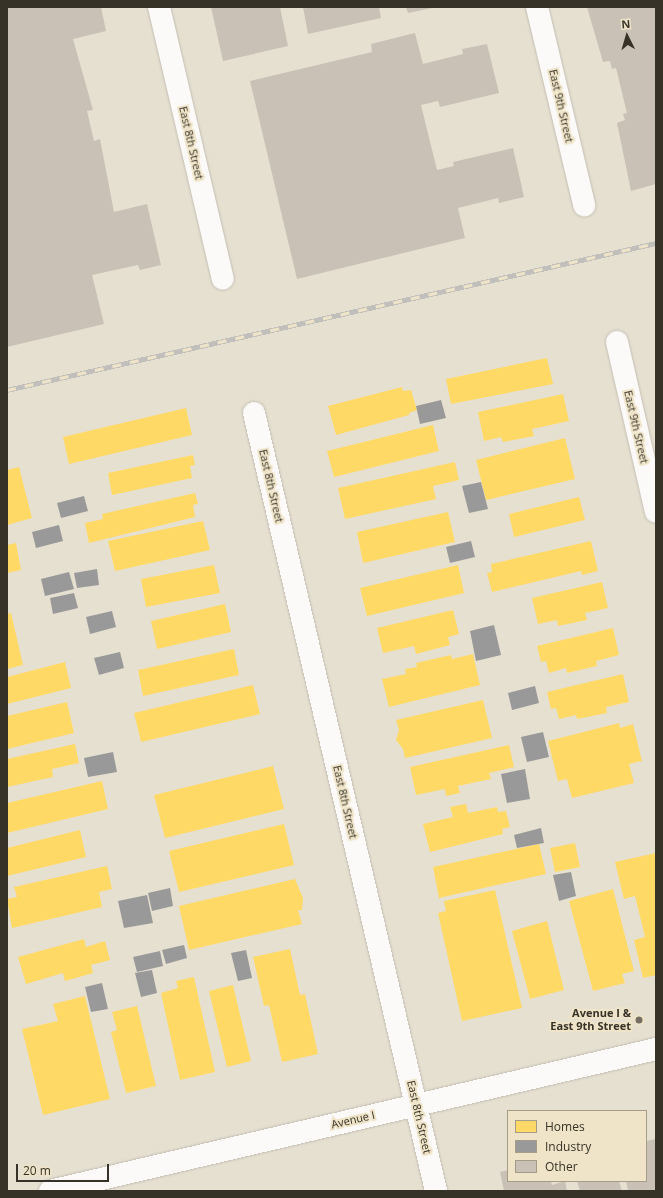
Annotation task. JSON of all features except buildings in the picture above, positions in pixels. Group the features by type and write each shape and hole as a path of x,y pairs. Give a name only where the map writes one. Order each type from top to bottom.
{"street":[{"name":"East 8th Street","path":"160,7 223,280"},
{"name":"East 9th Street","path":"537,7 584,205"},
{"name":"East 9th Street","path":"616,342 656,512"},
{"name":"East 8th Street","path":"254,413 436,1191"},
{"name":"Avenue I","path":"50,1191 656,1049"}],"railway":[{"path":"7,390 656,243"}],"place":[{"name":"Avenue I & East 9th Street","path":"639,1020"}]}
